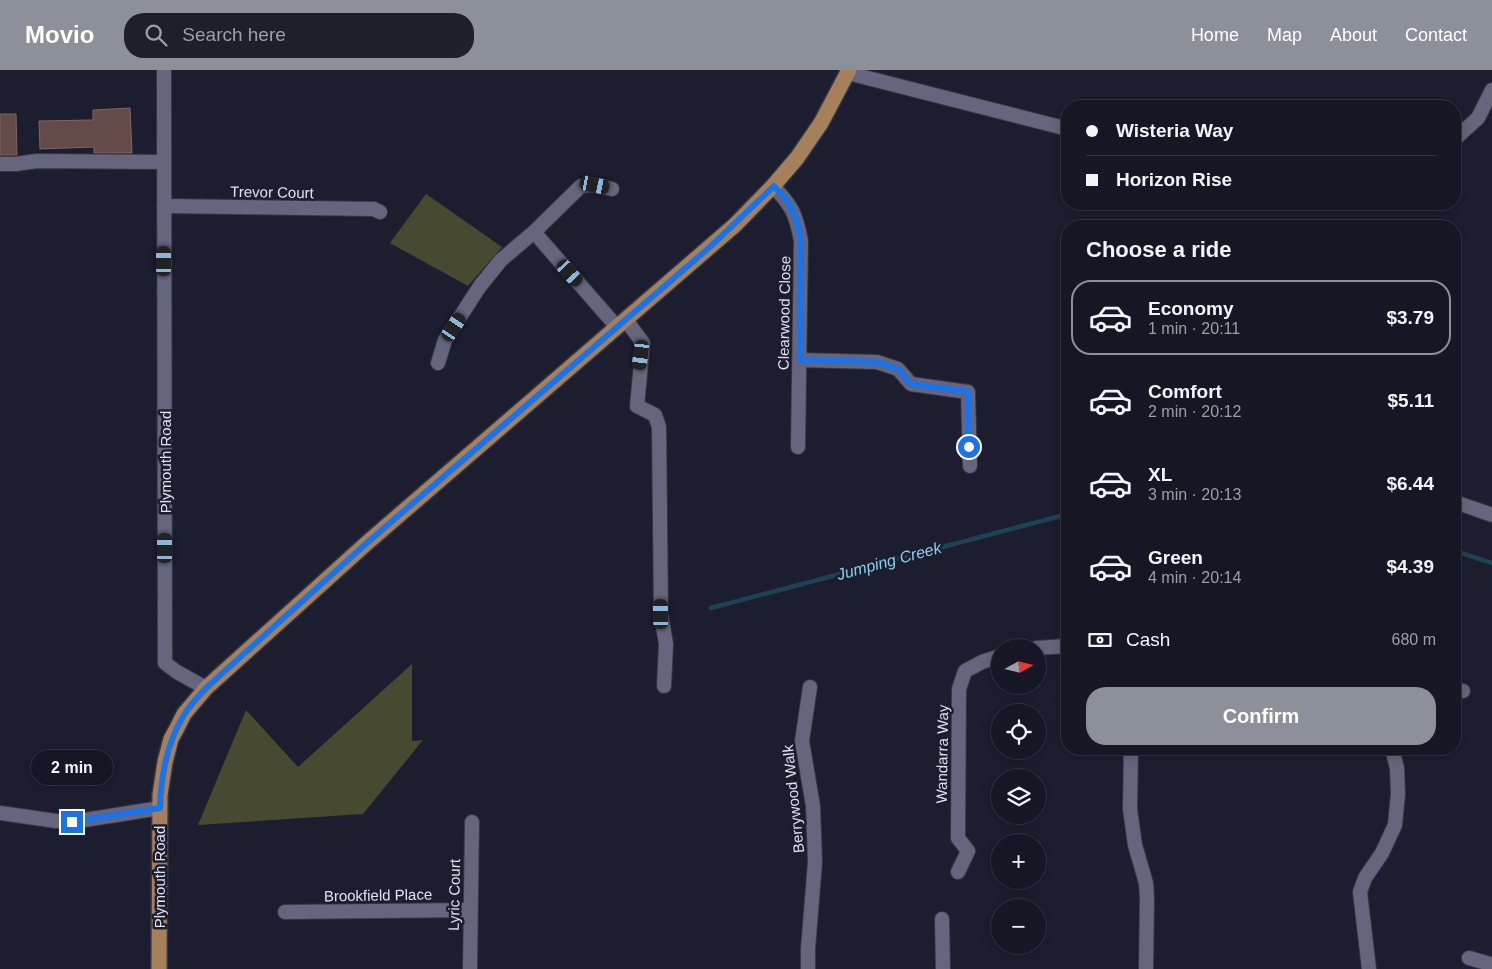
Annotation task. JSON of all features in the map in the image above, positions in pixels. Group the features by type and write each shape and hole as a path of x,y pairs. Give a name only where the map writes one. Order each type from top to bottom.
{"main road":[{"path":"206,688 368,542 723,236 774,186 797,158 848,72"},
{"name":"Plymouth Road","path":"159,969 160,808 164,770 171,739 184,714 206,688"}],"street":[{"name":"Plymouth Road","path":"164,70 166,663 177,672 206,688"},
{"path":"848,72 1061,127"},
{"path":"1461,133 1478,118 1492,90"},
{"path":"0,164 46,160 163,162"},
{"path":"438,363 445,340 480,286 501,260 534,232 581,186 595,185 612,189"},
{"name":"Clearwood Close","path":"774,186 789,203 797,221 801,241 798,448"},
{"name":"Trevor Court","path":"164,206 374,209 380,212"},
{"path":"534,232 621,324 643,343 637,406 655,415 659,426 661,614 666,644 664,686"},
{"path":"800,360 877,362 898,369 911,384 968,392 970,466"},
{"path":"1461,504 1492,515"},
{"path":"1046,647 1061,646"},
{"name":"Wandarra Way","path":"958,872 968,851 958,838 960,688 965,671 991,659"},
{"name":"Berrywood Walk","path":"808,969 815,862 813,806 802,741 810,686"},
{"path":"1131,755 1130,809 1135,844 1146,883 1146,969"},
{"path":"1369,969 1360,892 1365,878 1382,853 1394,825 1398,794 1397,768 1394,755"},
{"path":"0,813 72,822 160,808"},
{"name":"Lyric Court","path":"470,969 472,822"},
{"name":"Brookfield Place","path":"285,912 470,910"},
{"path":"942,919 943,969"},
{"path":"1469,958 1490,964 1490,969"}],"green space":[{"path":"426,194 502,247 468,286 390,243"},
{"path":"412,664 412,741 423,740 363,814 198,825 246,710 298,767"}],"building":[{"path":"130,108 132,153 94,153 94,147 40,149 39,121 93,120 93,110"},
{"path":"0,114 16,114 17,155 0,155"}],"waterway":[{"name":"Jumping Creek","path":"711,608 1061,516"},
{"name":"Jumping Creek","path":"1461,553 1492,563"}],"route":[{"path":"72,822 160,808 160,795 171,739 184,714 206,688 368,542 735,225 774,186 789,203 797,221 801,241 800,360 877,362 898,369 911,384 968,392 969,447"}]}
